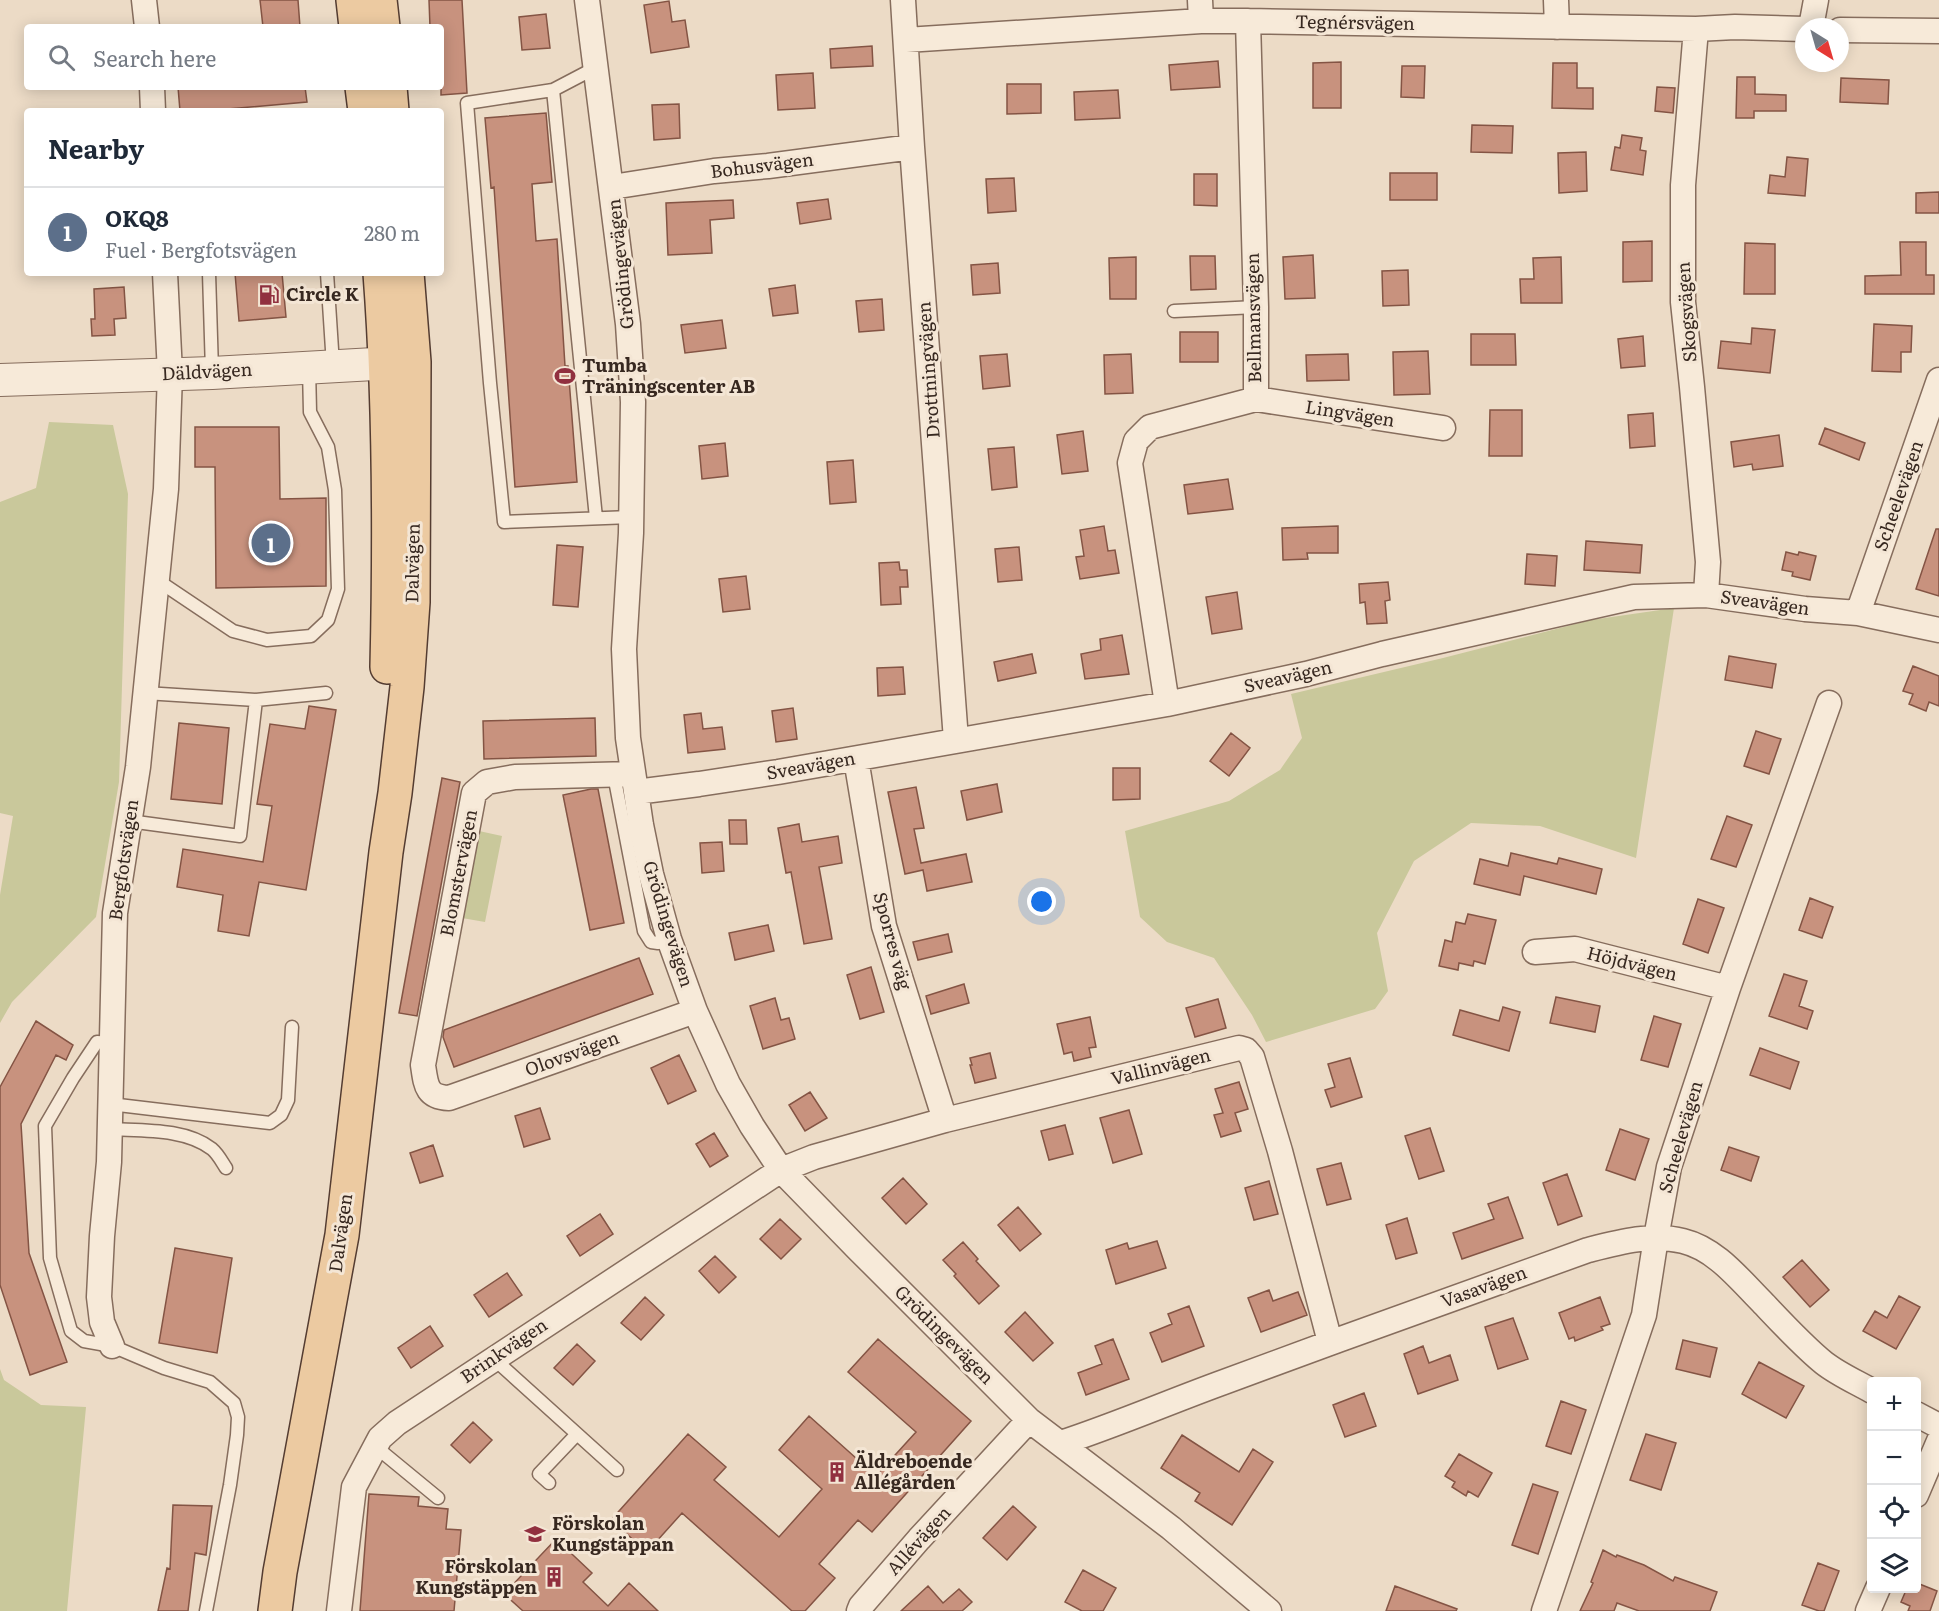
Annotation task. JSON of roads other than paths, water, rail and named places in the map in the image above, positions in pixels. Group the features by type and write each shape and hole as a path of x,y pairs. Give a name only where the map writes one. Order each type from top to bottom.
{"main road":[{"path":"353,0 356,24"},
{"path":"380,0 383,24"},
{"path":"362,90 364,108"},
{"path":"390,90 392,108"},
{"name":"Dalvägen","path":"381,276 400,363"},
{"name":"Dalvägen","path":"275,1610 342,1235 407,687 412,602 400,363 407,276"}],"street":[{"path":"144,0 147,24"},
{"name":"Grödingevägen","path":"587,0 628,324 633,402 632,517 624,649 628,780 669,939 695,1011 728,1084 781,1170 1029,1420 1171,1528 1269,1611"},
{"name":"Drottningvägen","path":"903,0 956,740"},
{"path":"1557,0 1557,27"},
{"path":"1812,18 1815,0"},
{"name":"Tegnérsvägen","path":"906,40 1201,11 1248,21 1795,29"},
{"name":"Bellmansvägen","path":"1167,704 1130,463 1136,441 1150,427 1256,399 1256,307 1248,21"},
{"name":"Skogsvägen","path":"1696,29 1683,185 1683,302 1708,562 1706,595"},
{"path":"1849,30 1939,31"},
{"path":"152,90 153,108"},
{"name":"Bohusvägen","path":"612,187 714,171 912,147"},
{"name":"Bergfotsvägen","path":"112,1346 102,1322 99,1296 102,1228 109,1162 115,913 138,767 166,489 170,373 165,276"},
{"name":"Däldvägen","path":"0,380 212,373 400,363"},
{"name":"Scheelevägen","path":"1858,613 1939,380"},
{"name":"Lingvägen","path":"1256,399 1443,428"},
{"name":"Sveavägen","path":"628,780 699,784 856,759 1167,704 1306,674 1382,654 1634,597 1706,595 1805,609 1858,613 1939,630"},
{"name":"Scheelevägen","path":"1544,1611 1644,1315 1669,1167 1728,988 1829,703"},
{"name":"Sporres väg","path":"856,759 884,926 945,1120"},
{"name":"Blomstervägen","path":"449,1098 438,1098 431,1094 423,1065 474,794 486,782 515,777 628,780"},
{"name":"Höjdvägen","path":"1535,952 1575,949 1728,988"},
{"name":"Olovsvägen","path":"449,1098 695,1011"},
{"name":"Vallinvägen","path":"781,1170 814,1157 945,1120 1239,1048 1246,1050 1252,1057 1280,1151 1330,1342"},
{"name":"Brinkvägen","path":"339,1611 354,1487 380,1438 397,1423 493,1358 781,1170"},
{"name":"Vasavägen","path":"1061,1443 1330,1342 1588,1250 1626,1241 1656,1238 1683,1240 1705,1249 1734,1273 1825,1363 1867,1388"},
{"path":"1921,1416 1939,1426"},
{"name":"Allévägen","path":"859,1611 919,1539 1029,1420"},
{"path":"1921,1485 1939,1441"},
{"path":"1868,1611 1876,1593"}],"lane":[{"path":"595,68 553,90 467,102 489,371 504,522 632,517"},
{"path":"553,90 596,518"},
{"path":"209,276 212,373"},
{"path":"157,580 233,631 267,640 311,636 328,620 338,589 335,490 328,447 310,412 321,366 327,276"},
{"path":"1174,311 1256,307"},
{"path":"145,693 256,700 326,693"},
{"path":"129,820 240,836 256,700"},
{"path":"110,1104 270,1123 281,1115 288,1100 292,1027"},
{"path":"112,1043 97,1042 45,1126 50,1258 70,1331 84,1341 112,1346 164,1368 210,1382 234,1403 238,1417 237,1435 206,1611"},
{"path":"110,1129 159,1132 193,1138 213,1150 226,1168"},
{"path":"493,1358 617,1470"},
{"path":"549,1482 539,1474 577,1434"},
{"path":"376,1447 438,1498"}],"place":[{"name":"Circle K","path":"269,295"},
{"name":"Tumba Träningscenter AB","path":"565,376"},
{"name":"OKQ8","path":"271,543"},
{"name":"Äldreboende Allégården","path":"837,1472"},
{"name":"Förskolan Kungstäppan","path":"535,1534"},
{"name":"Förskolan Kungstäppen","path":"554,1577"}]}
